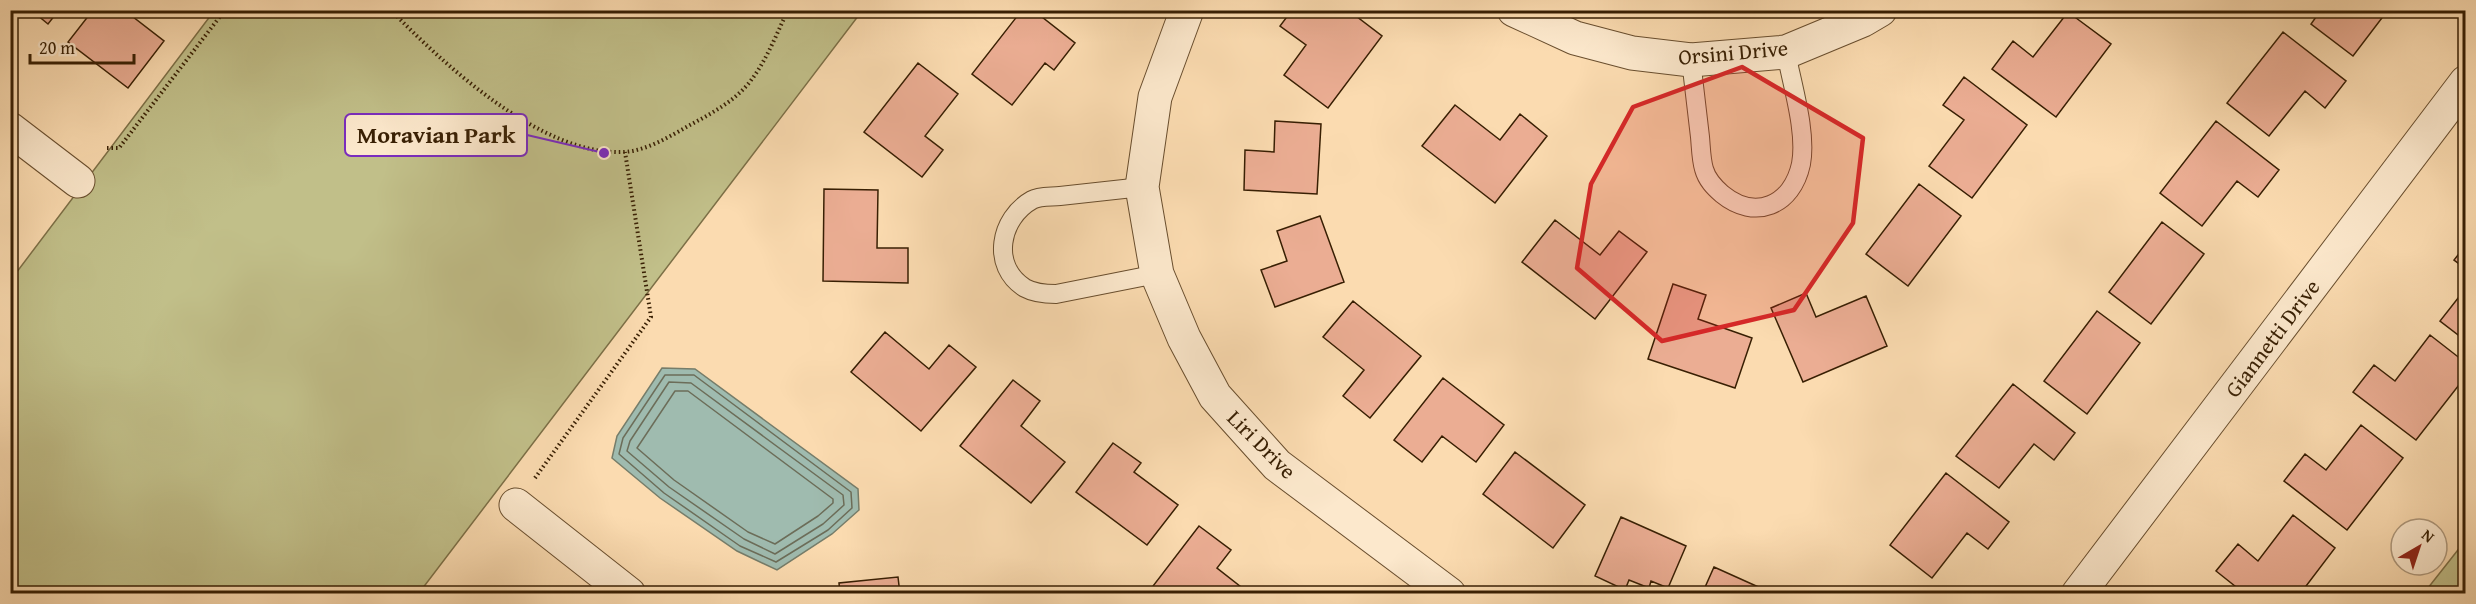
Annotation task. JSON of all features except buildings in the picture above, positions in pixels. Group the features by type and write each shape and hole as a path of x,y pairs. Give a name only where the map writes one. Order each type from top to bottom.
{"street":[{"name":"Liri Drive","path":"1187,10 1155,97 1142,187 1157,274 1185,338 1215,396 1276,465 1449,594"},
{"name":"Orsini Drive","path":"1514,10 1575,38 1632,53 1691,60 1786,52 1863,20 1880,10"},
{"name":"Giannetti Drive","path":"2078,594 2466,82"},
{"path":"10,129 78,181"},
{"path":"524,493 629,594"}],"lane":[{"path":"1691,60 1704,169 1712,186 1727,198 1744,207 1762,209 1780,201 1791,186 1800,166 1803,143 1786,52"},
{"path":"1142,187 1034,199 1017,212 1006,228 1002,244 1004,260 1012,276 1025,288 1048,294 1157,274"}],"path":[{"path":"107,148 119,148 225,10"},
{"path":"391,10 428,49 502,106 558,139 602,152 625,152 656,144 723,107 752,80 788,10"},
{"path":"524,493 651,317 625,152"}],"highlighted area":[{"path":"1742,67 1863,138 1853,223 1794,310 1662,341 1577,268 1591,184 1633,107"}],"shaded area":[{"path":"214,11 862,11 419,593 11,593 10,281"},
{"path":"2465,541 2465,593 2424,593 2437,577 2449,577 2449,561"}],"water":[{"path":"662,368 695,369 858,489 859,510 832,534 777,570 737,551 660,498 612,458 617,436"}],"place":[{"name":"Moravian Park","path":"604,153"}]}
